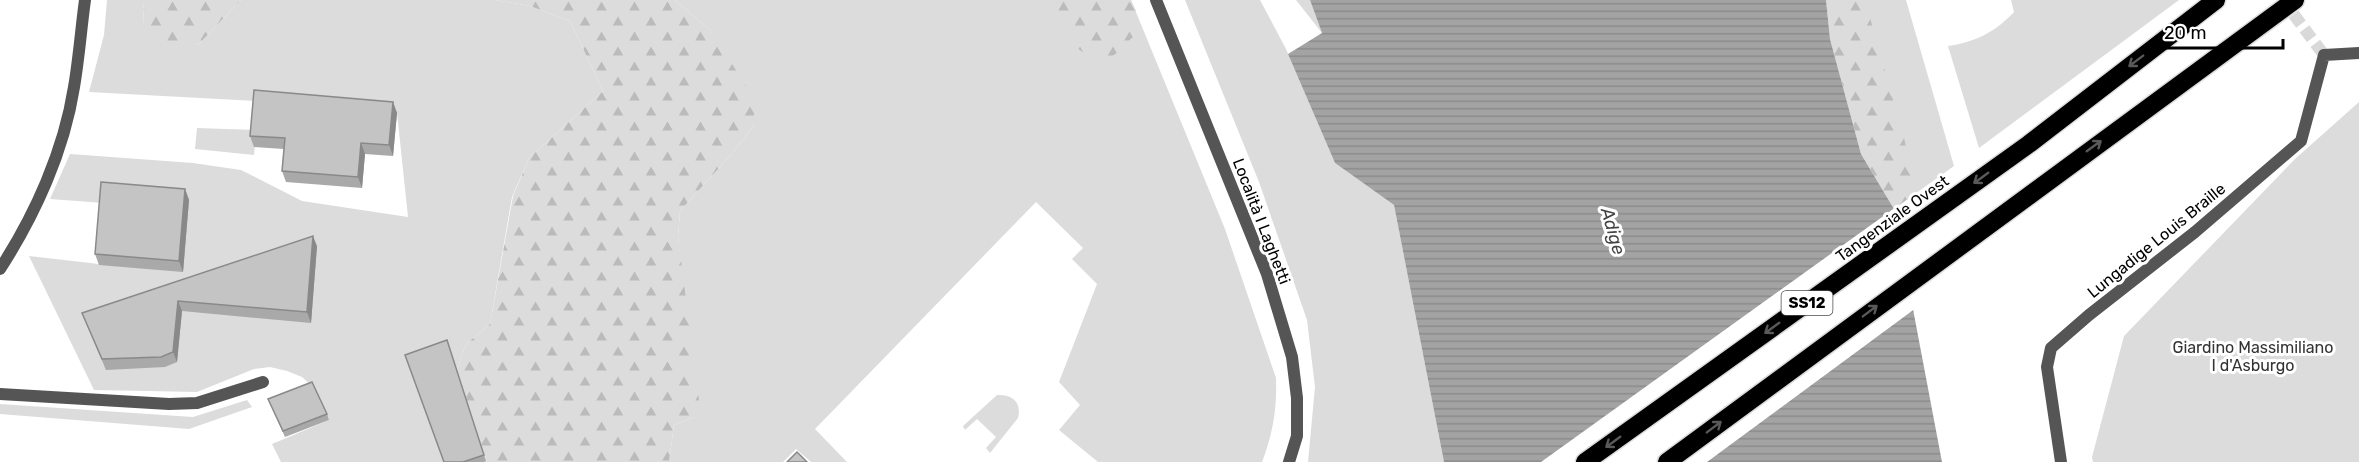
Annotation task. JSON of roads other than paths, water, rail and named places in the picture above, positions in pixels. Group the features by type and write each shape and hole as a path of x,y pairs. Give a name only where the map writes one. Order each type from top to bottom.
{"highway":[{"name":"Tangenziale Ovest","path":"1586,462 2029,144 2216,0"},
{"name":"SS12","path":"1667,462 2295,0"}],"street":[{"path":"0,269 21,237 53,165 65,129 74,87 85,0"},
{"name":"Località I Laghetti","path":"1155,0 1267,274 1292,357 1297,398 1297,436 1289,462"},
{"name":"Lungadige Louis Braille","path":"2061,462 2047,367 2051,348 2089,315 2195,232 2301,141 2324,55 2359,53"},
{"path":"0,394 178,404 197,403 263,382"}],"water":[{"name":"Adige","path":"1310,0 1826,0 1830,39 1861,154 1894,209 1942,462 1444,462 1394,205 1335,163 1288,54 1322,33"}],"tunnel":[{"path":"2283,0 2324,55"}],"park label":[{"name":"Giardino Massimiliano I d'Asburgo","path":"2253,356"}]}
